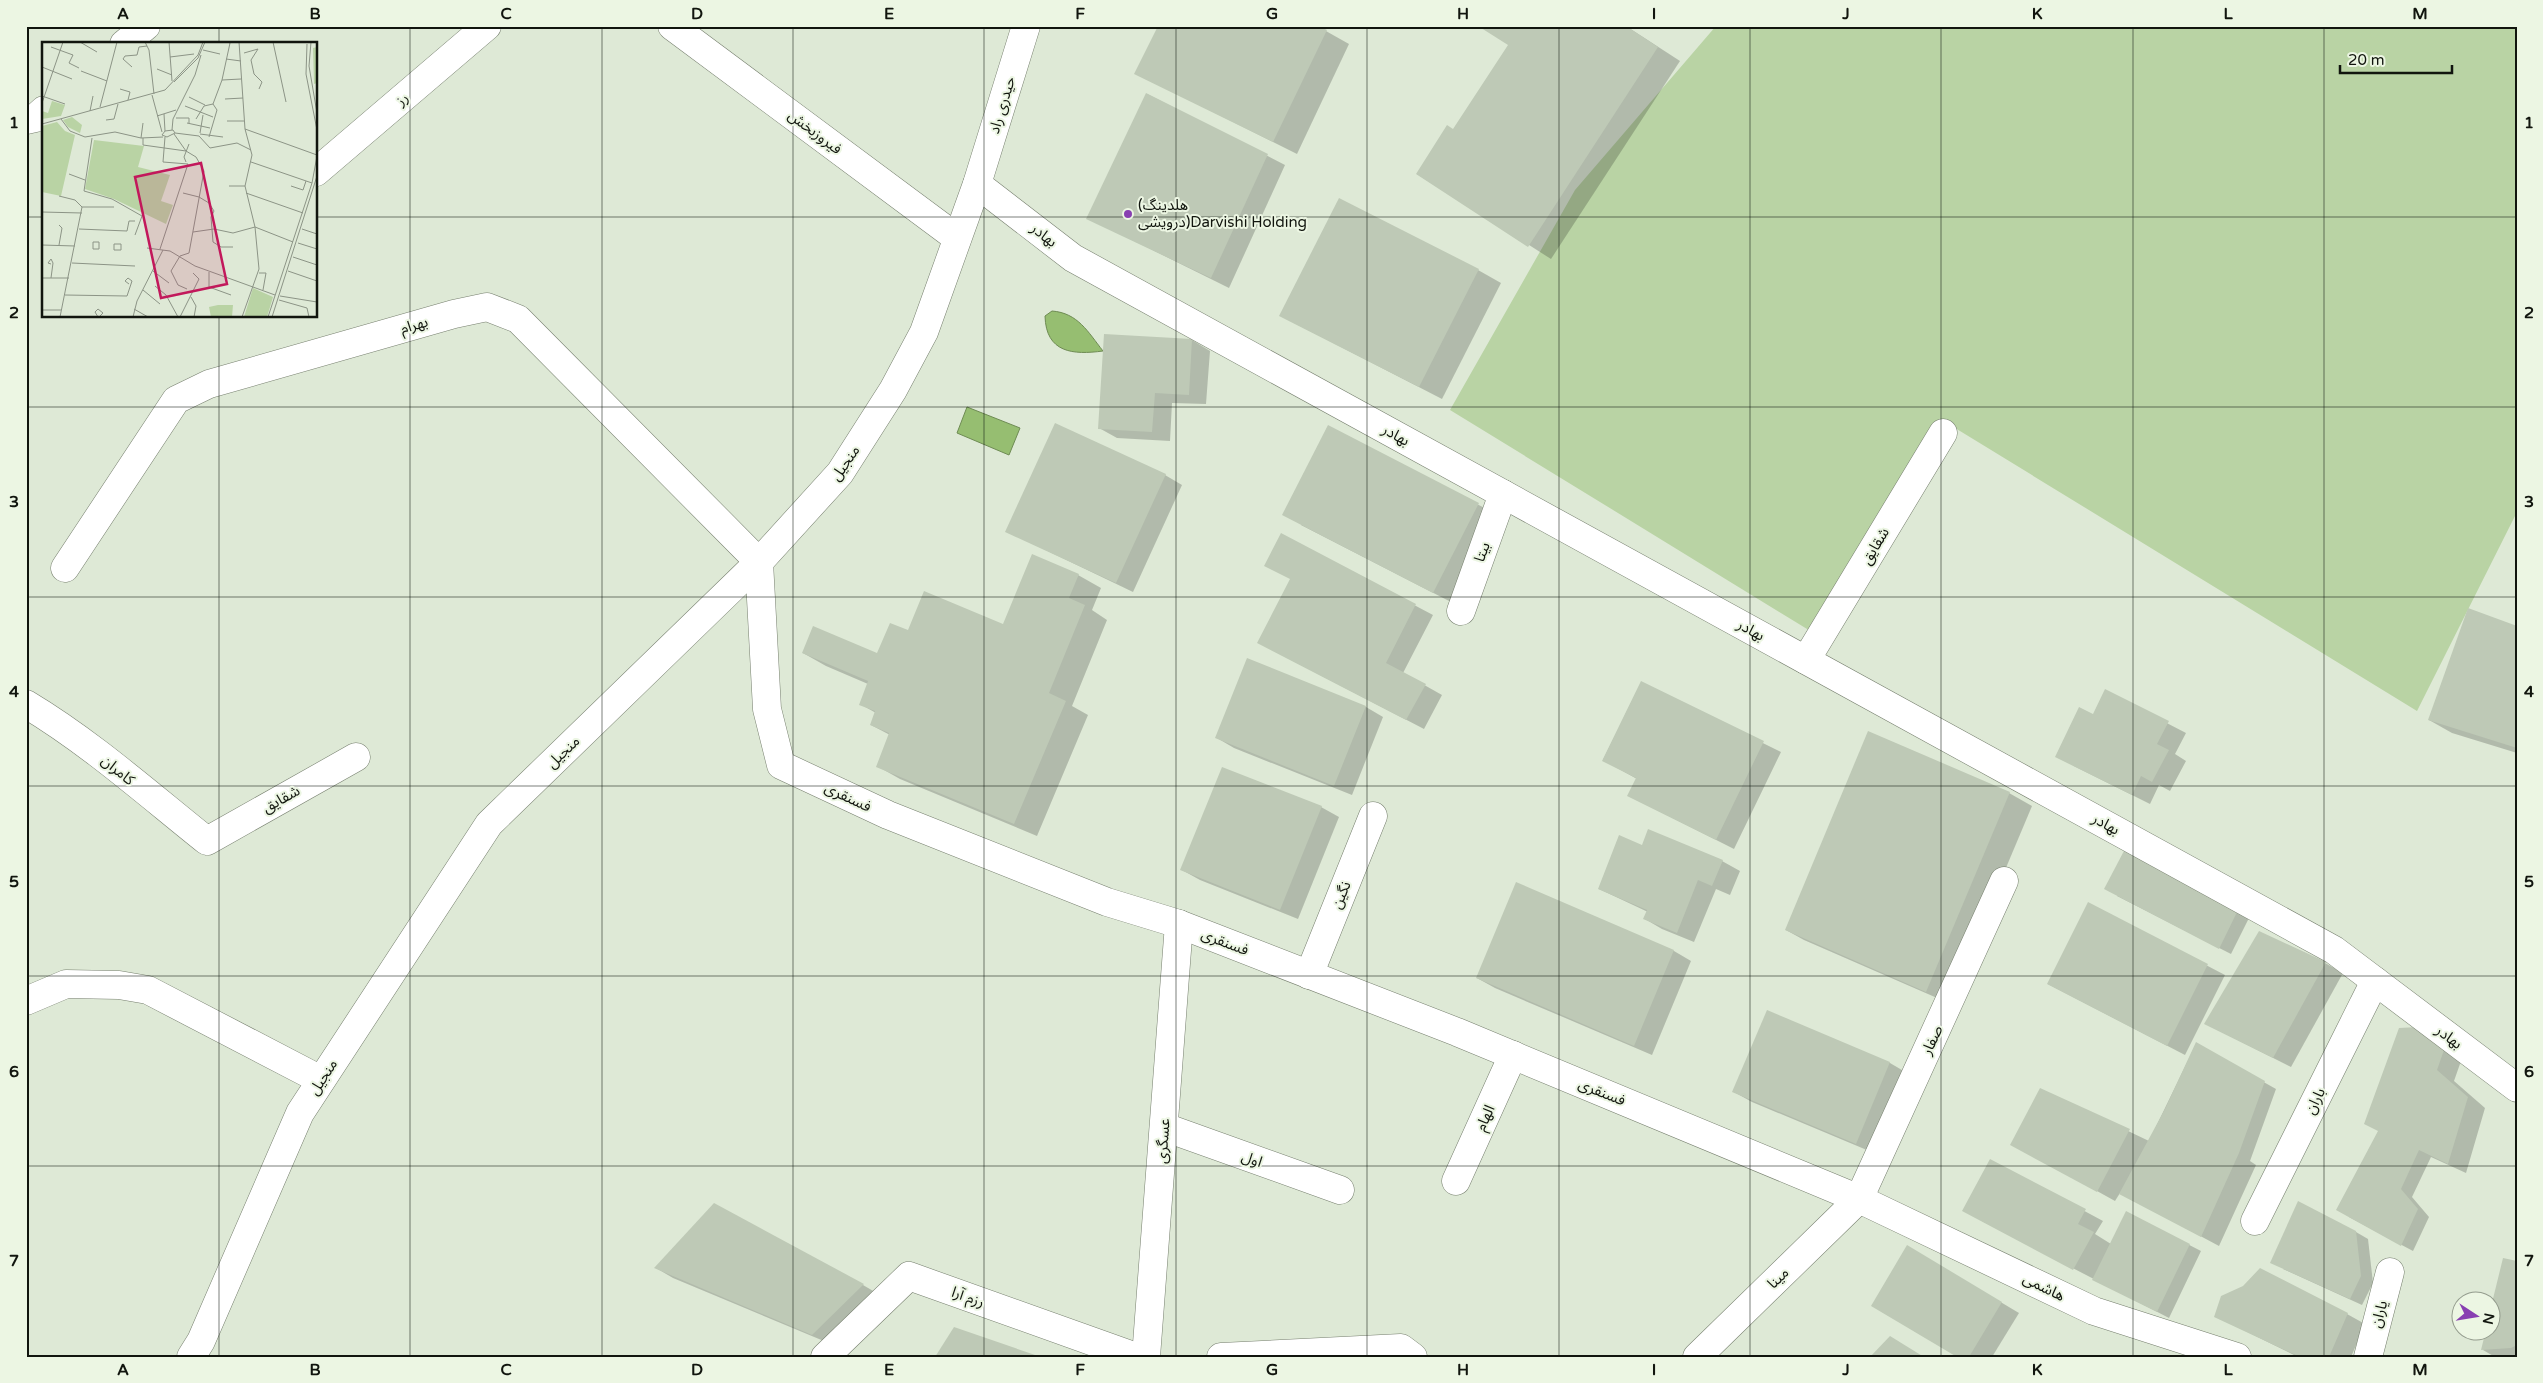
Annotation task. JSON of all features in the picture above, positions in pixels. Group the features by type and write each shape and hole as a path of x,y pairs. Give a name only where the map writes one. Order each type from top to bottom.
{"street":[{"path":"126,42 146,26"},
{"name":"رز","path":"318,170 487,26"},
{"name":"فیروزبخش","path":"672,26 957,238"},
{"name":"حیدری راد","path":"977,184 1026,26"},
{"path":"26,120 35,118 42,112"},
{"name":"منجیل","path":"191,1357 201,1341 300,1113 489,824 759,562 840,473 893,390 924,332 977,184"},
{"name":"بهادر","path":"977,184 1073,258 2334,950 2517,1088"},
{"name":"بهرام","path":"65,568 176,400 210,384 454,314 488,307 518,319 759,562"},
{"name":"شقایق","path":"1806,660 1943,432"},
{"name":"بیتا","path":"1461,610 1503,494"},
{"name":"فسنقری","path":"759,562 767,709 780,765 888,816 1107,902 1179,924 1513,1055 1860,1199"},
{"name":"کامران","path":"26,704 54,721 207,841"},
{"name":"شقایق","path":"207,841 356,757"},
{"name":"نگین","path":"1309,975 1373,816"},
{"name":"صفار","path":"1860,1199 2004,881"},
{"name":"عسگری","path":"1146,1357 1179,924"},
{"name":"باران","path":"2255,1221 2375,981"},
{"path":"26,1001 66,984 120,985 148,990 321,1080"},
{"name":"الهام","path":"1456,1181 1513,1055"},
{"name":"اول","path":"1164,1127 1340,1190"},
{"name":"مینا","path":"1697,1357 1860,1199"},
{"name":"هاشمی","path":"1860,1199 2094,1311 2237,1357"},
{"name":"یاران","path":"2368,1357 2390,1272"},
{"name":"رزم آرا","path":"826,1357 909,1276 1136,1357"},
{"path":"1221,1357 1401,1348 1412,1357"}],"shaded area":[{"path":"1716,26 2517,26 2517,512 2417,711 1942,420 1812,632 1450,410 1575,190"},
{"path":"1052,311 1069,315 1076,320 1103,351 1072,351 1063,349 1056,344 1050,338 1045,316"},
{"path":"967,407 1020,428 1009,455 957,433"}],"building":[{"path":"1158,26 1319,26 1327,30 1273,142 1134,74"},
{"path":"1478,26 1626,26 1658,47 1528,247 1416,174 1447,125 1453,129 1508,45"},
{"path":"1146,93 1268,154 1211,278 1086,219"},
{"path":"1339,198 1479,269 1419,387 1279,316"},
{"path":"1104,334 1192,339 1189,395 1155,393 1152,432 1098,429"},
{"path":"1055,423 1166,474 1116,583 1005,532"},
{"path":"1328,425 1479,503 1433,593 1282,515"},
{"path":"1281,533 1416,604 1386,663 1426,684 1406,720 1257,643 1290,579 1264,566"},
{"path":"1032,554 1079,574 1069,598 1085,605 1049,693 1066,701 1014,824 876,767 889,733 870,725 875,711 859,705 868,681 802,653 813,626 877,653 890,623 908,630 924,591 1003,624"},
{"path":"2468,608 2517,626 2517,748 2428,720"},
{"path":"1247,658 1366,706 1334,786 1215,738"},
{"path":"1641,681 1764,741 1716,840 1627,796 1636,778 1602,761"},
{"path":"2105,689 2169,721 2157,744 2169,750 2152,782 2141,776 2132,795 2055,757 2079,707 2093,714"},
{"path":"1868,731 2010,792 1926,992 1785,930"},
{"path":"1222,767 1322,806 1280,910 1180,870"},
{"path":"1648,829 1723,860 1712,886 1698,880 1677,933 1643,919 1647,910 1598,889 1619,835 1642,845"},
{"path":"2125,849 2239,908 2219,949 2104,889"},
{"path":"1516,882 1674,950 1634,1046 1476,978"},
{"path":"2088,902 2208,964 2167,1046 2047,984"},
{"path":"2259,931 2326,962 2273,1058 2204,1024"},
{"path":"1767,1010 1890,1062 1856,1144 1732,1092"},
{"path":"2418,1027 2444,1050 2437,1070 2468,1097 2448,1164 2419,1150 2401,1189 2418,1209 2401,1246 2336,1210 2378,1131 2364,1124 2399,1028"},
{"path":"2196,1042 2265,1081 2239,1153 2201,1237 2119,1194 2165,1109"},
{"path":"2040,1088 2130,1129 2097,1192 2010,1145"},
{"path":"1990,1159 2086,1209 2078,1224 2094,1232 2073,1270 1962,1211"},
{"path":"2298,1201 2356,1231 2361,1276 2350,1299 2270,1263"},
{"path":"714,1203 864,1284 812,1335 654,1268"},
{"path":"2126,1211 2190,1244 2157,1312 2092,1280"},
{"path":"1907,1245 2002,1302 1969,1357 1957,1357 1871,1306"},
{"path":"2503,1258 2517,1261 2517,1345 2511,1348 2481,1350 2484,1340 2500,1340 2500,1290 2495,1290"},
{"path":"2260,1268 2348,1313 2329,1357 2300,1357 2214,1317 2221,1296 2243,1286"},
{"path":"954,1327 1038,1356 1038,1357 935,1357"},
{"path":"1890,1336 1924,1357 1870,1357"}],"place":[{"name":"(هلدینگ درویشی)Darvishi Holding","path":"1128,214"}]}
